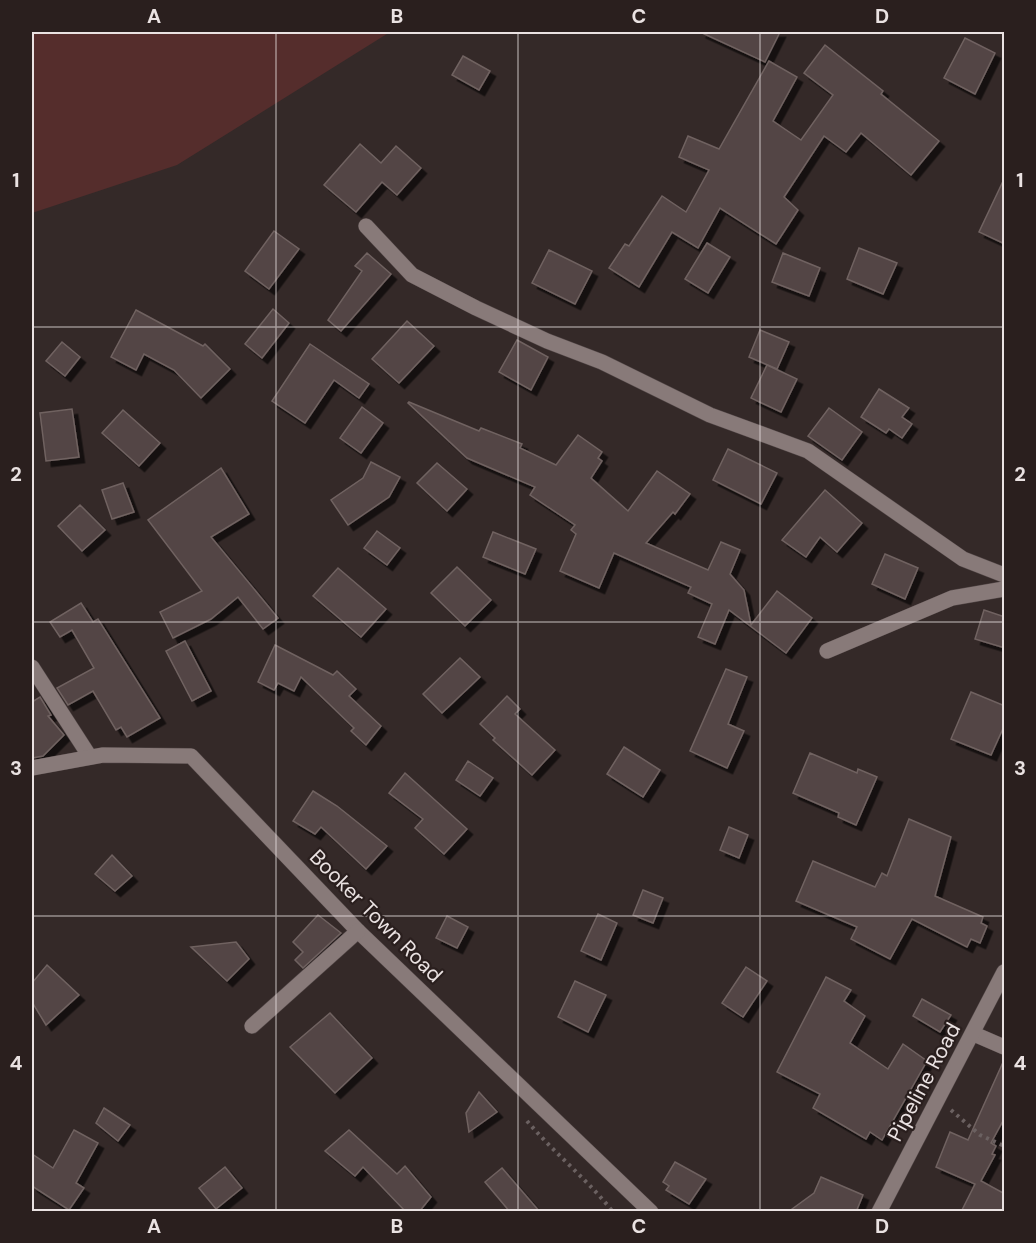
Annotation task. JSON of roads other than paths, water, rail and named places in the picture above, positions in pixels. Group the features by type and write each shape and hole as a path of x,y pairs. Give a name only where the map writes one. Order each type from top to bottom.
{"street":[{"path":"366,226 412,275 547,341 602,362 710,416 808,451 963,559 1005,575"},
{"path":"827,651 952,598 1005,589"},
{"path":"32,667 90,757"},
{"name":"Booker Town Road","path":"32,768 103,755 191,756 358,931 651,1212"},
{"path":"252,1026 358,931"},
{"name":"Pipeline Road","path":"879,1212 1005,972"},
{"path":"974,1034 1005,1047"}]}
